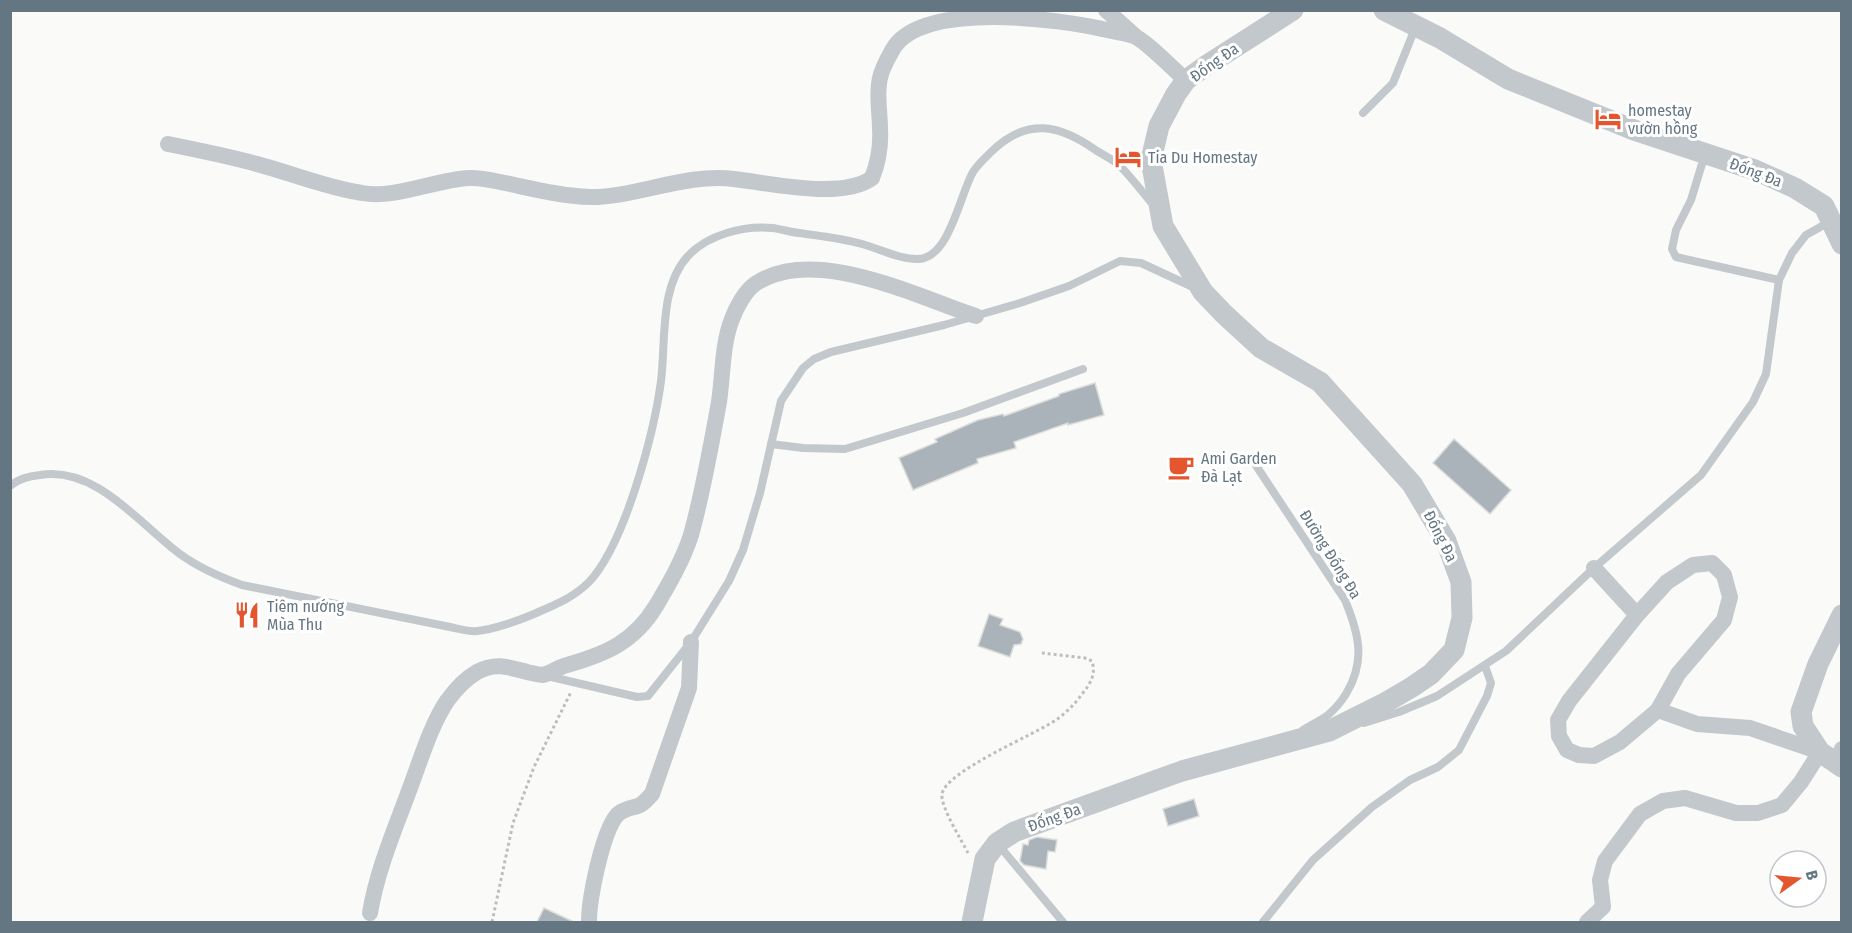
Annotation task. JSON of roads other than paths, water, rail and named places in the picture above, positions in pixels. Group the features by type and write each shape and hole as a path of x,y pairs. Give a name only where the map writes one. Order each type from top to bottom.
{"street":[{"path":"1106,10 1186,80"},
{"name":"Đống Đa","path":"1384,10 1508,79 1634,130 1755,170 1804,193 1824,206 1842,244"},
{"name":"Đống Đa","path":"972,922 985,860 997,843 1014,832 1182,771 1329,731 1412,687 1431,674 1454,650 1462,618 1461,582 1446,541 1422,500 1404,475 1320,382 1261,348 1203,292 1163,226 1151,160 1159,126 1176,94 1186,80 1284,13"},
{"path":"168,144 256,164 301,178 373,195 472,178 558,195 591,197 713,177 803,188 836,188 862,184 872,178 878,160 880,78 894,47 908,33 932,24 988,17 1012,17 1081,24 1135,37"},
{"path":"370,913 377,878 428,740 446,704 460,686 477,671 497,665 542,675 564,666 595,658 620,644 638,630 654,609 671,580 690,537 719,401 732,319 753,285 784,271 828,270 904,288 942,305 976,316"},
{"path":"1712,563 1724,575 1730,597 1724,620 1678,674 1658,710 1620,742 1594,756 1579,756 1567,750 1559,736 1558,720 1569,701 1637,615 1667,582 1693,565 1712,563"},
{"path":"1593,568 1637,615"},
{"path":"1835,758 1803,726 1801,712 1818,664 1842,615"},
{"path":"589,922 600,857 612,826 618,814 641,805 652,794 689,688 691,642"},
{"path":"1658,710 1697,724 1750,728 1835,758"},
{"path":"1587,922 1603,907 1600,880 1605,861 1640,814 1663,801 1685,798 1736,813 1758,813 1782,805 1801,782 1835,758"}],"lane":[{"path":"1364,113 1393,83 1416,26"},
{"path":"10,486 19,480 48,474 78,480 111,496 128,508 179,554 242,585 477,631 519,621 575,594 591,580 617,539 655,413 662,371 663,333 673,285 687,256 702,244 745,229 771,228 840,237 918,260 929,257 938,251 956,216 973,172 980,162 1009,137 1033,128 1047,128 1066,134 1086,143 1118,164 1161,214"},
{"path":"1706,154 1691,200 1676,230 1672,249 1676,256 1779,280"},
{"path":"1329,731 1399,712 1437,696 1485,666 1506,651 1593,568 1701,475 1753,402 1766,374 1779,280 1792,253 1806,235 1831,221"},
{"path":"542,675 638,697 648,696 691,642 729,581 743,550 760,493 781,400 803,368 814,359 831,352 976,316 1069,286 1120,261 1141,262 1203,292"},
{"path":"771,444 803,448 845,449 963,413 1083,369"},
{"name":"Đường Đống Đa","path":"1253,461 1345,600 1353,618 1359,644 1358,667 1339,705 1327,716 1280,744"},
{"path":"1263,922 1313,860 1364,815 1410,780 1438,767 1459,750 1487,696 1491,683 1485,666"},
{"path":"997,843 1063,922"}],"place":[{"name":"homestay vườn hồng","path":"1608,119"},
{"name":"Tia Du Homestay","path":"1128,157"},
{"name":"Ami Garden Đà Lạt","path":"1181,467"},
{"name":"Tiệm nướng Mùa Thu","path":"247,615"}]}
